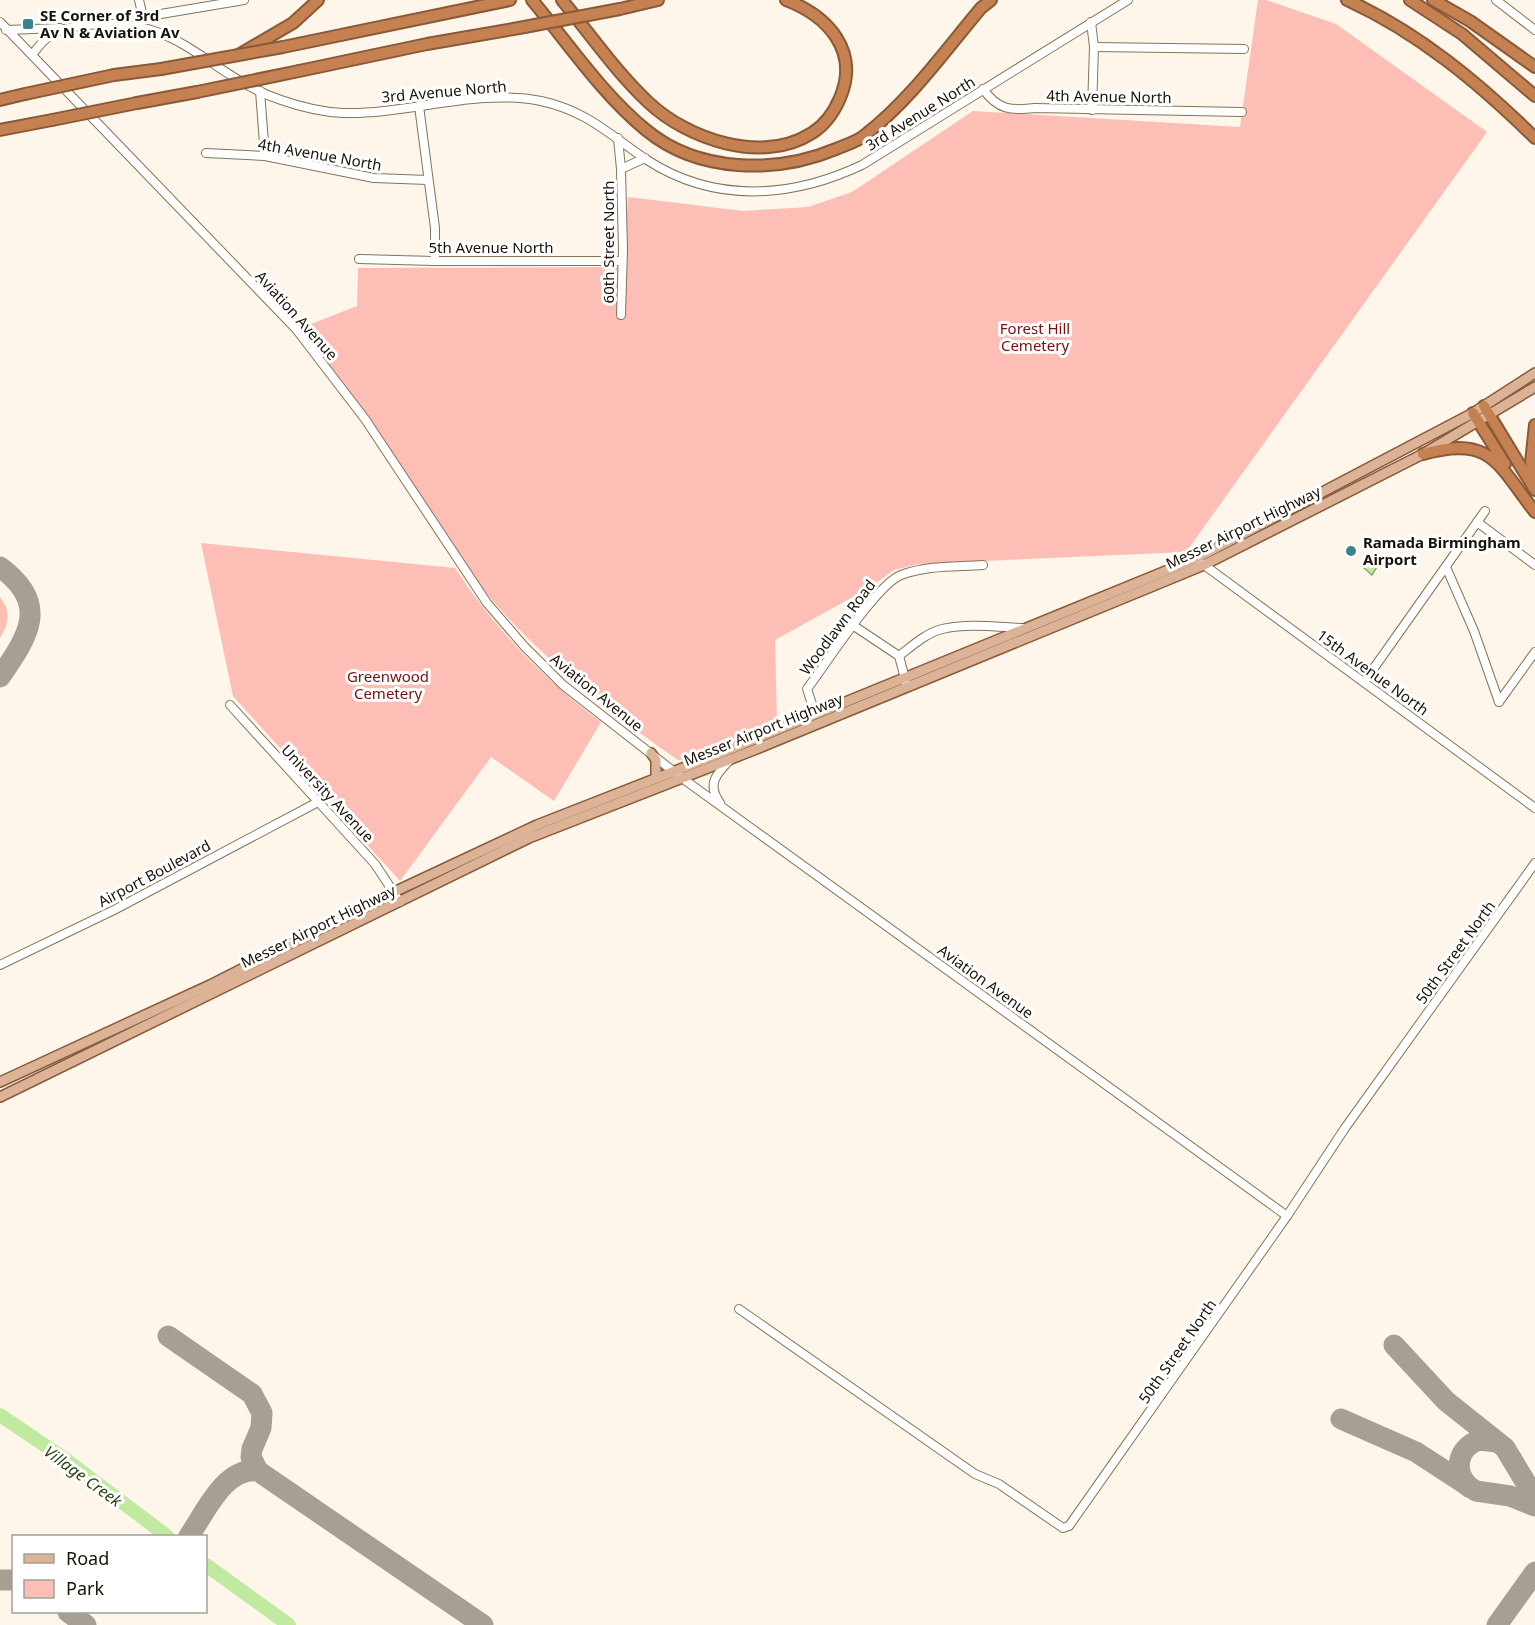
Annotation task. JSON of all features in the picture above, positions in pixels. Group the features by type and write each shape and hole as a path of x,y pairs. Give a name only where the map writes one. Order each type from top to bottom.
{"highway":[{"path":"237,56 300,18 318,0"},
{"path":"0,100 114,75 237,56 510,0"},
{"path":"532,0 607,91 647,131 685,153 737,166 790,163 815,157 862,138 897,107 981,8 991,0"},
{"path":"562,0 648,102 686,128 719,144 761,147 793,141 811,134 825,124 837,105 846,75 846,60 836,34 823,21 786,0"},
{"path":"0,130 658,0"},
{"path":"1347,0 1437,53 1491,95 1535,138"},
{"path":"1410,0 1462,34 1535,96"},
{"path":"1433,0 1470,21 1535,67"},
{"path":"1487,411 1534,489"},
{"path":"1475,418 1535,512"},
{"path":"1534,489 1531,462 1535,425"},
{"path":"1423,454 1447,447 1466,446 1484,452 1495,460 1535,512"}],"main road":[{"name":"Messer Airport Highway","path":"1487,411 1535,373"},
{"name":"Messer Airport Highway","path":"0,1082 210,985 394,892 537,825 1195,559 1535,387"},
{"name":"Messer Airport Highway","path":"0,1097 529,838 731,759 1204,565 1423,454 1475,418"},
{"path":"651,753 657,764 656,778"}],"street":[{"path":"140,0 143,17 140,26"},
{"name":"3rd Avenue North","path":"4,29 62,28 112,23 140,26 168,35 260,91 317,111 344,113 496,98 540,101 574,111 604,127 661,169 716,187 760,192 794,190 830,180 862,165 1128,0"},
{"path":"143,17 244,1"},
{"path":"1500,1 1535,30"},
{"name":"Aviation Avenue","path":"0,22 4,29 32,55 296,329 365,419 487,603 524,646 563,685 682,778 1287,1216"},
{"path":"1091,22 1094,47 1092,110"},
{"path":"32,55 44,39 62,28"},
{"path":"1094,47 1244,49"},
{"name":"4th Avenue North","path":"984,89 994,104 1002,108 1242,112"},
{"path":"260,91 265,156"},
{"path":"419,106 435,228 435,261"},
{"name":"60th Street North","path":"618,138 621,169 621,315"},
{"name":"4th Avenue North","path":"206,153 265,156 374,178 428,180"},
{"name":"60th Street North","path":"621,169 645,158"},
{"name":"5th Avenue North","path":"359,259 622,261"},
{"path":"1364,682 1485,511"},
{"path":"1477,522 1535,565"},
{"name":"15th Avenue North","path":"1195,559 1535,808"},
{"name":"Woodlawn Road","path":"815,713 807,689 880,589 899,575 926,568 983,565"},
{"path":"1446,567 1474,631 1499,702 1535,652"},
{"path":"854,626 899,657 907,686"},
{"path":"899,657 922,639 942,629 985,626 1022,628"},
{"name":"University Avenue","path":"230,705 375,864 400,902"},
{"path":"730,812 718,801 712,789 712,781 731,759"},
{"name":"Airport Boulevard","path":"0,965 114,910 318,802"},
{"name":"50th Street North","path":"739,1309 975,1474 999,1484 1066,1528 1072,1525 1346,1128 1535,863"}],"green space":[{"name":"Forest Hill Cemetery","path":"1258,0 1266,0 1336,24 1487,132 1186,552 918,564 894,570 869,588 775,640 777,723 690,762 678,760 580,686 534,645 492,600 468,568 368,418 301,328 357,306 358,268 624,267 628,197 743,211 808,207 852,192 973,111 1240,127"},
{"name":"Greenwood Cemetery","path":"201,543 455,568 486,611 521,652 560,689 601,722 554,801 491,757 400,881 233,696"},
{"path":"0,597 6,607 8,617 0,638"}],"shaded area":[{"path":"1374,557 1380,562 1372,575 1364,568"}],"waterway":[{"name":"Village Creek","path":"0,1415 65,1459 166,1535"},
{"name":"Village Creek","path":"207,1566 289,1625"}],"taxiway":[{"path":"0,567 16,581 30,607 30,620 26,633 0,677"},
{"path":"168,1336 252,1394 262,1413 261,1428 251,1457 258,1471"},
{"path":"1394,1345 1446,1401 1505,1448 1535,1498"},
{"path":"1341,1419 1416,1452 1476,1491 1510,1496 1535,1506"},
{"path":"1469,1487 1459,1467 1462,1454 1466,1448 1479,1440 1497,1442"},
{"path":"190,1535 209,1504 226,1483 246,1471 258,1471 483,1625"},
{"path":"1497,1625 1535,1572"},
{"path":"0,1580 12,1580"},
{"path":"69,1613 86,1625"}],"place":[{"name":"SE Corner of 3rd Av N & Aviation Av","path":"28,24"},
{"name":"Ramada Birmingham Airport","path":"1351,551"}]}
